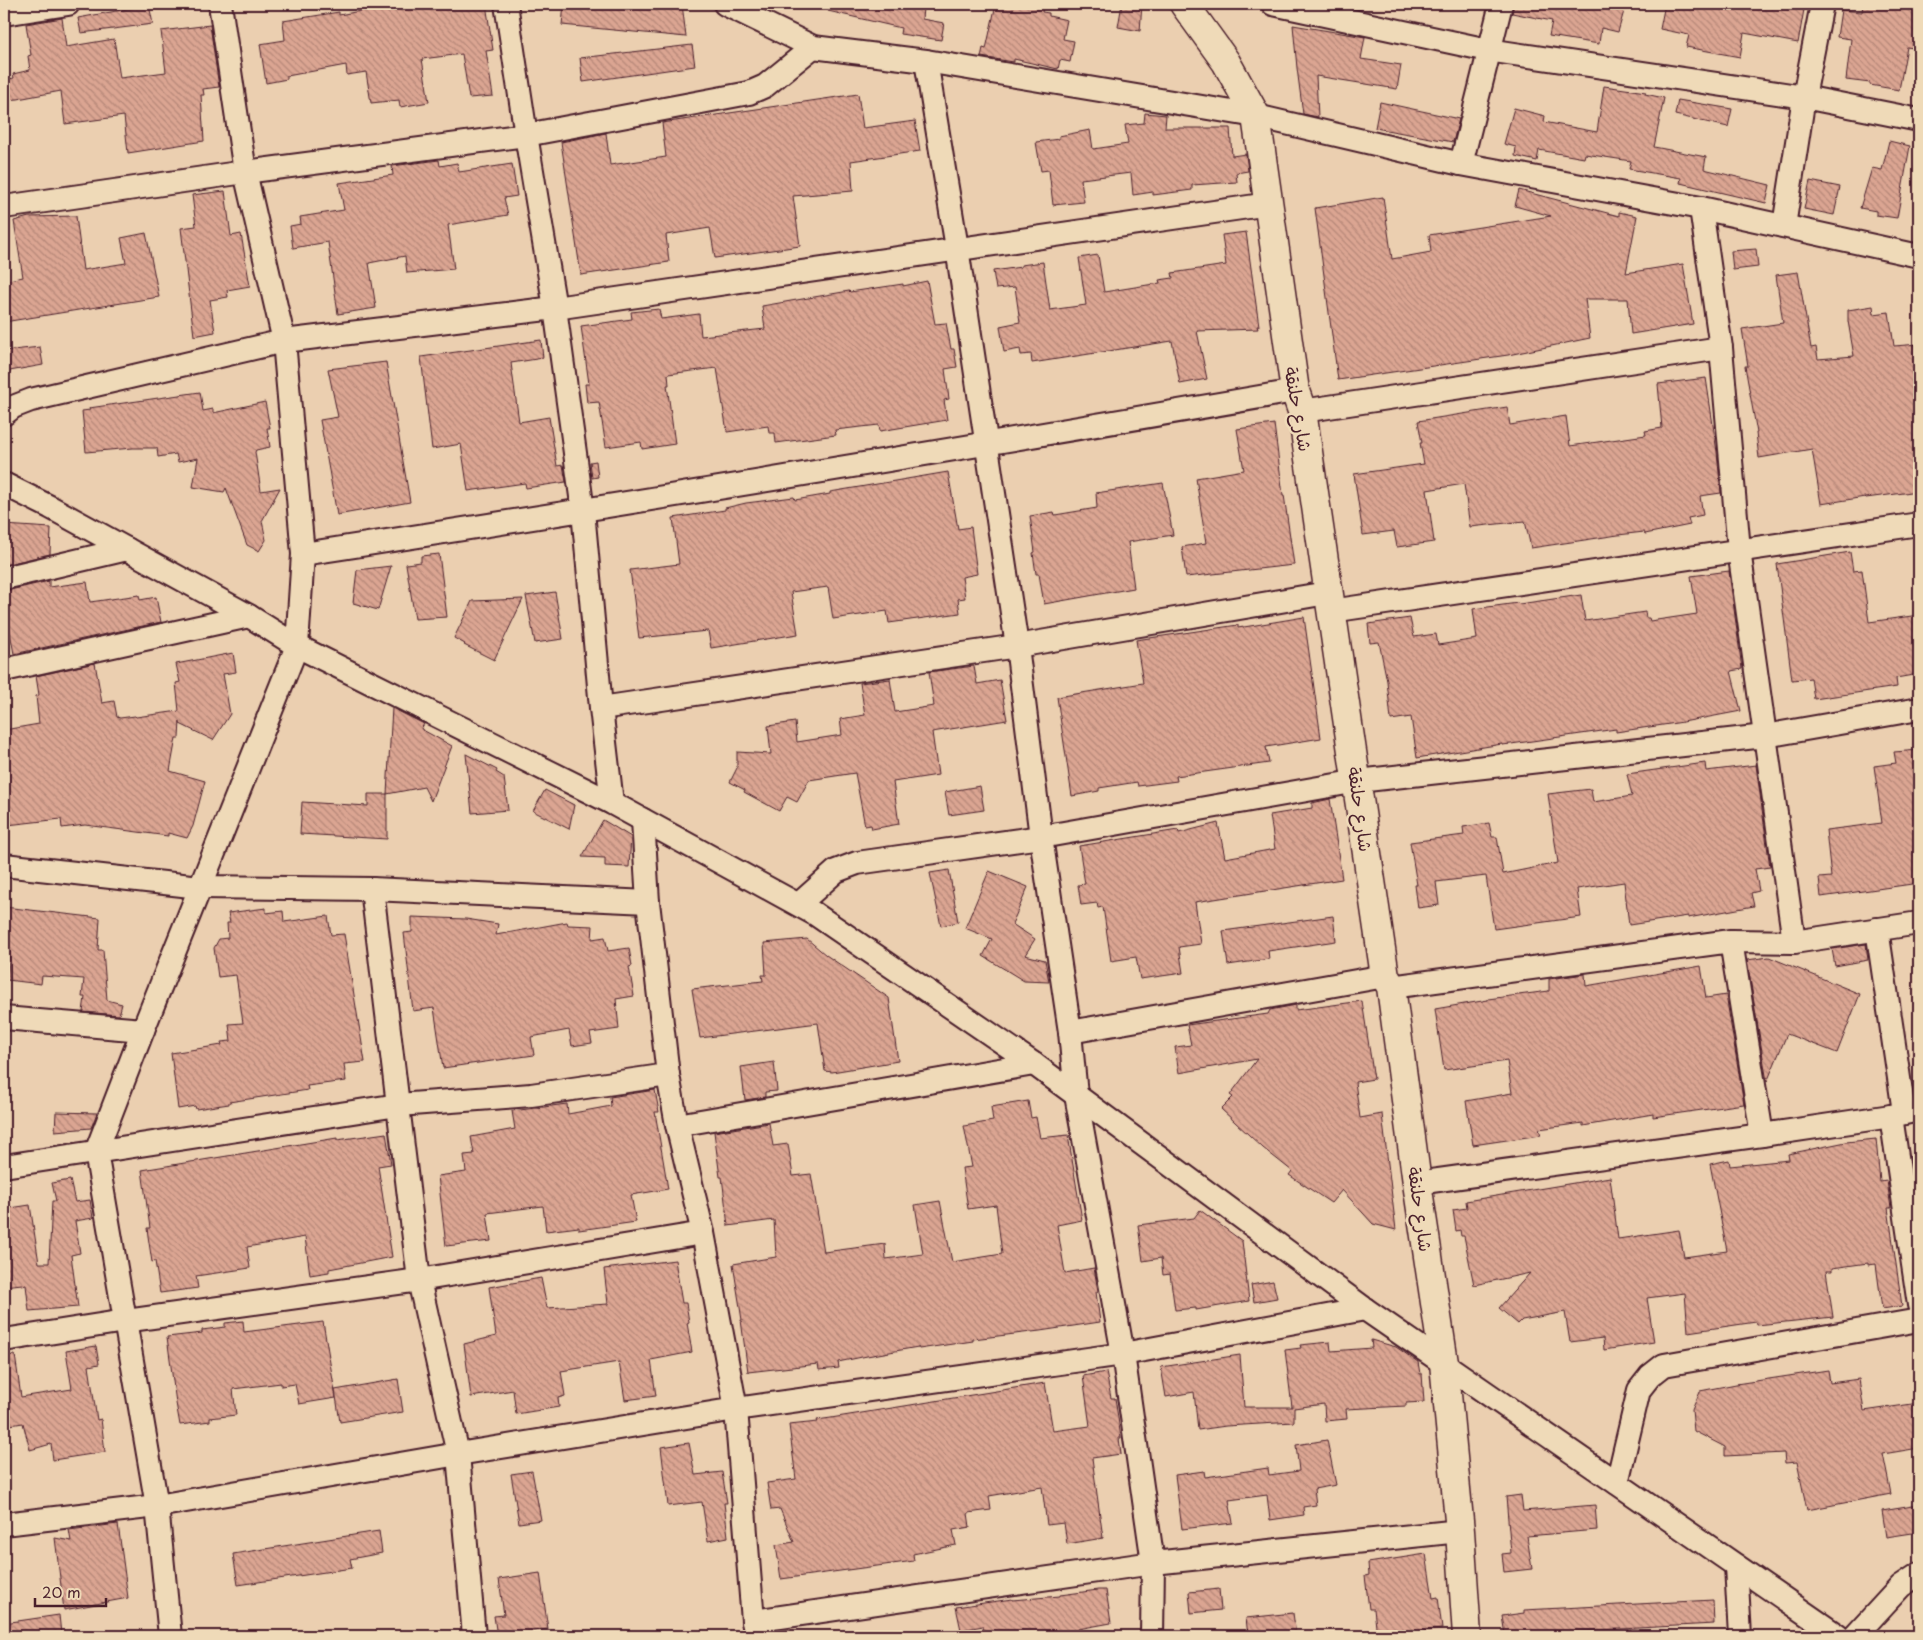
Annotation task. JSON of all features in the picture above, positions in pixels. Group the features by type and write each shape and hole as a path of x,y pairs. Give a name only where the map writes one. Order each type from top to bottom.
{"street":[{"path":"4,14 68,4"},
{"path":"170,1636 157,1506 96,1152 297,646 303,554 284,341 245,172 220,4"},
{"path":"506,4 526,135 556,308 583,511 601,708 612,803"},
{"path":"725,4 813,47 926,61 1256,116 1461,164 1701,208 1919,256"},
{"name":"شارع حلنقة","path":"1184,4 1226,62 1256,116 1298,401 1358,781 1444,1363 1468,1636"},
{"path":"1273,4 1488,50 1804,97 1919,120"},
{"path":"1461,164 1501,4"},
{"path":"1784,226 1804,97 1822,4"},
{"path":"4,207 245,172 526,135 749,94 765,86 813,47"},
{"path":"926,61 957,248 1017,646 1041,837 1070,1032 1076,1095 1123,1354 1153,1563 1152,1636"},
{"path":"4,414 13,407 31,400 284,341 556,308 1269,204"},
{"path":"1701,208 1721,348 1739,550 1794,942"},
{"path":"303,554 583,511 986,445 1298,401 1721,348"},
{"path":"4,484 249,616 297,646 612,803 799,904 830,923 1034,1064 1365,1309 1838,1636"},
{"path":"601,708 1329,602 1739,550 1919,524"},
{"path":"4,578 127,549"},
{"path":"4,670 249,616"},
{"path":"799,904 836,871 846,866 1041,837 1358,781 1765,736 1919,709"},
{"path":"643,820 648,902 668,1075 677,1126 703,1233 736,1409 755,1629 1153,1563 1460,1530"},
{"path":"4,865 200,887 372,889 648,902"},
{"path":"372,889 419,1280 458,1454 474,1636"},
{"path":"1070,1032 1388,981 1731,941 1794,942 1919,923"},
{"path":"1877,929 1905,1112 1919,1305"},
{"path":"1731,941 1762,1135"},
{"path":"4,1018 143,1030"},
{"path":"677,1126 1034,1064"},
{"path":"4,1166 398,1105 531,1095 668,1075"},
{"path":"1417,1184 1762,1135 1905,1112"},
{"path":"4,1340 419,1280 703,1233"},
{"path":"4,1524 157,1506 458,1454 736,1409 1123,1354 1365,1309"},
{"path":"1617,1484 1639,1390 1650,1376 1664,1365 1919,1320"},
{"path":"1736,1566 1740,1636"},
{"path":"1855,1636 1901,1586 1919,1574"}],"building":[{"path":"387,4 486,4 493,50 486,51 493,96 469,98 462,54 422,59 429,102 400,107 399,100 371,103 366,72 347,75 346,65 287,76 287,79 266,83 260,44 285,40 283,21 339,12 339,15 387,6"},
{"path":"564,4 682,4 686,37 562,25"},
{"path":"829,4 894,4 923,8 922,19 944,23 941,40 900,34 901,28 828,11"},
{"path":"996,4 1044,4 1042,12 1049,13 1049,16 1067,20 1063,39 1074,41 1070,62 1060,60 1058,69 1014,59 1014,62 981,57 983,48 986,49"},
{"path":"1122,4 1142,4 1140,31 1118,27"},
{"path":"1514,4 1626,4 1618,32 1601,28 1599,44 1549,36 1552,21 1512,13"},
{"path":"1665,4 1805,4 1798,43 1744,33 1740,57 1686,47 1689,35 1660,29"},
{"path":"1863,4 1895,7 1895,4 1919,4 1919,49 1907,47 1899,90 1870,85 1870,83 1846,80 1851,39 1837,37 1841,10 1862,12"},
{"path":"149,5 153,24 81,33 78,18"},
{"path":"62,18 66,47 114,39 120,78 166,72 161,31 210,25 219,87 203,89 204,95 201,95 204,141 128,153 124,116 65,124 61,91 4,100 4,80 14,78 13,74 30,70 28,56 31,55 26,24"},
{"path":"1293,25 1365,37 1361,59 1401,65 1397,89 1316,76 1318,117 1303,114"},
{"path":"692,45 695,66 583,82 580,58"},
{"path":"1604,86 1646,92 1645,94 1664,98 1654,147 1706,157 1704,169 1770,185 1766,203 1680,183 1681,178 1629,169 1631,161 1585,154 1584,158 1539,150 1537,161 1515,156 1516,147 1504,144 1514,108 1545,116 1544,122 1597,132"},
{"path":"858,94 863,128 915,121 920,151 851,161 853,191 793,196 800,246 715,258 710,228 666,235 669,262 581,275 561,142 606,133 610,165 666,157 662,123"},
{"path":"1678,100 1732,109 1728,127 1675,115"},
{"path":"1380,102 1459,119 1453,142 1375,128"},
{"path":"1145,113 1166,115 1165,128 1230,128 1232,156 1246,154 1248,171 1236,173 1237,182 1192,185 1192,190 1153,195 1153,192 1133,195 1131,173 1081,179 1084,202 1053,205 1049,170 1041,171 1036,142 1059,139 1059,136 1090,130 1093,149 1128,144 1125,125 1144,123"},
{"path":"1889,141 1910,146 1897,218 1876,215 1876,211 1860,208 1872,168 1882,170"},
{"path":"439,160 440,166 457,163 459,172 512,164 517,196 504,198 508,215 448,225 454,269 407,273 405,256 369,263 376,308 338,314 328,242 293,248 290,226 301,224 300,217 344,210 339,183 393,175 392,166"},
{"path":"1810,181 1840,187 1834,215 1804,209"},
{"path":"1519,190 1619,216 1619,212 1637,216 1626,273 1683,264 1693,324 1631,334 1628,299 1585,299 1590,338 1508,355 1338,380 1315,208 1383,197 1392,259 1431,252 1429,235 1551,216 1515,206"},
{"path":"225,191 231,236 241,234 250,286 227,290 228,297 210,300 215,332 194,336 181,228 196,226 192,195"},
{"path":"76,216 83,270 126,263 121,238 146,233 159,297 4,322 4,281 23,277 14,221 29,217"},
{"path":"1246,232 1259,326 1257,326 1258,329 1197,331 1207,379 1180,384 1172,341 1032,363 1031,354 1021,355 1020,349 1004,352 1000,326 1020,322 1015,287 996,289 993,271 1043,262 1050,310 1086,305 1079,258 1098,255 1104,292 1160,283 1159,280 1173,278 1172,273 1226,265 1222,235"},
{"path":"1756,249 1758,267 1733,270 1731,251"},
{"path":"1798,272 1811,348 1816,347 1818,359 1854,356 1848,310 1873,306 1874,314 1889,312 1894,346 1919,344 1919,491 1821,504 1812,449 1759,458 1757,433 1745,366 1748,366 1742,329 1783,323 1776,275"},
{"path":"927,281 935,324 946,323 957,367 945,369 949,399 944,400 947,420 880,431 879,425 835,430 836,435 776,443 775,433 769,433 768,426 727,432 717,368 668,374 669,385 667,385 675,444 642,449 641,442 606,447 599,402 587,403 585,384 589,384 581,326 632,319 631,312 659,309 661,319 699,314 701,336 765,329 762,306 849,291 903,284 903,286"},
{"path":"541,340 543,358 511,363 519,422 549,417 557,466 563,465 566,482 526,488 525,483 468,491 461,444 432,449 421,357"},
{"path":"40,347 43,365 4,372 4,351"},
{"path":"386,362 410,502 337,515 320,420 338,417 328,369"},
{"path":"1706,378 1721,493 1700,496 1703,515 1688,518 1690,525 1645,534 1644,532 1618,535 1531,548 1525,521 1470,527 1464,484 1427,490 1434,542 1397,547 1394,531 1363,535 1354,474 1424,464 1418,421 1507,407 1510,425 1566,416 1570,446 1646,435 1645,431 1662,428 1658,384"},
{"path":"200,392 203,411 213,409 213,413 265,402 270,428 267,428 270,447 256,450 255,452 261,491 280,488 262,521 266,540 259,551 247,545 226,488 224,492 193,487 198,458 178,462 176,454 158,457 157,448 86,452 82,411 90,410 89,408"},
{"path":"1274,424 1294,565 1186,577 1182,547 1206,543 1196,478 1244,470 1237,429"},
{"path":"596,461 598,477 592,478 590,462"},
{"path":"948,472 958,529 971,527 977,574 962,577 965,598 958,599 960,613 889,623 887,611 833,619 828,587 791,592 798,634 711,648 708,631 639,638 630,570 679,564 673,518 725,510 725,508 746,503 794,497 795,500 830,494 830,492"},
{"path":"1163,483 1173,535 1128,542 1134,588 1044,604 1039,574 1036,574 1030,516 1054,512 1055,515 1097,508 1096,493"},
{"path":"4,525 51,528 50,554 4,565"},
{"path":"1850,552 1853,571 1862,570 1869,622 1919,615 1919,674 1896,678 1897,687 1814,699 1811,678 1792,680 1777,564"},
{"path":"439,554 447,617 415,619 406,564 421,562 421,556"},
{"path":"391,566 378,610 353,603 357,570"},
{"path":"1729,571 1742,669 1731,671 1741,711 1616,732 1616,729 1502,744 1417,758 1411,717 1391,720 1387,681 1379,642 1370,643 1368,624 1410,618 1414,637 1436,634 1438,645 1477,639 1473,609 1581,595 1585,621 1645,612 1646,618 1649,618 1650,621 1697,614 1691,576"},
{"path":"49,581 49,587 87,582 90,602 139,595 140,600 156,597 161,622 14,654 6,591"},
{"path":"555,592 563,639 535,643 526,596"},
{"path":"523,599 494,660 454,638 472,601"},
{"path":"1304,617 1321,738 1266,747 1269,763 1176,776 1177,781 1138,786 1137,782 1099,788 1099,791 1072,796 1057,697 1143,683 1136,640 1238,625 1238,628"},
{"path":"233,653 236,672 223,674 230,714 213,740 180,724 180,721 179,738 176,738 170,771 205,781 193,826 187,838 168,833 168,836 85,825 62,828 61,819 7,825 9,798 4,798 4,730 39,724 36,696 39,695 36,676 95,663 102,703 114,701 117,717 136,717 179,711 176,683 180,682 176,664"},
{"path":"974,666 977,684 1000,680 1007,720 932,732 938,775 893,782 899,824 872,829 871,825 865,826 855,773 809,780 797,802 787,797 779,811 730,782 737,768 737,752 771,754 768,726 795,722 797,742 842,735 840,719 865,715 860,683 890,679 895,712 934,706 929,672"},
{"path":"392,708 424,724 421,729 452,746 431,801 424,787 387,794"},
{"path":"1919,750 1919,883 1821,897 1819,878 1831,877 1826,830 1882,823 1874,766 1896,763 1894,752"},
{"path":"466,754 497,770 496,772 504,777 508,810 472,813"},
{"path":"1705,763 1706,771 1756,765 1770,867 1755,869 1759,891 1751,893 1754,906 1688,918 1688,916 1629,925 1624,882 1577,889 1581,917 1494,929 1486,876 1436,882 1439,905 1418,908 1415,885 1417,885 1410,842 1464,835 1463,827 1489,823 1492,837 1497,837 1503,874 1558,863 1548,794 1591,789 1593,802 1632,796 1627,774"},
{"path":"980,786 984,810 949,815 945,792"},
{"path":"545,790 574,805 569,829 533,811"},
{"path":"368,794 387,794 387,839 300,834 302,802 368,806"},
{"path":"1330,799 1342,879 1195,902 1201,944 1179,947 1183,973 1140,979 1136,957 1111,961 1103,907 1098,908 1097,903 1081,905 1078,885 1085,884 1079,846 1178,830 1179,833 1218,823 1225,858 1275,849 1270,815 1312,808 1312,803"},
{"path":"603,820 631,837 629,867 605,866 605,858 582,857"},
{"path":"949,870 958,922 941,926 930,873"},
{"path":"989,871 1028,887 1012,924 1035,939 1025,955 1045,960 1049,982 1024,981 983,956 992,939 965,928"},
{"path":"4,907 100,918 98,950 103,950 107,1000 122,1004 119,1015 83,1012 85,997 82,997 84,979 42,976 41,984 7,980 10,952 4,951"},
{"path":"266,908 266,913 283,911 284,922 328,916 331,935 344,934 365,1062 344,1064 346,1081 307,1086 308,1090 229,1102 229,1104 196,1109 195,1106 178,1109 171,1053 222,1045 221,1042 231,1041 229,1024 243,1023 236,975 218,977 214,948 219,939 228,938 227,923 230,923 228,913"},
{"path":"1333,916 1336,941 1268,951 1269,959 1228,965 1223,931"},
{"path":"412,917 466,919 498,924 496,935 567,922 568,925 593,926 592,939 605,937 608,951 629,948 632,966 629,967 634,996 616,999 619,1029 590,1033 592,1043 572,1046 569,1030 531,1037 534,1055 443,1068 434,1008 413,1011 404,933 412,932"},
{"path":"807,939 826,955 889,998 898,1061 832,1072 825,1071 818,1023 700,1038 692,989 763,981 762,975 766,975 764,943"},
{"path":"1866,944 1868,960 1835,966 1832,949"},
{"path":"1769,957 1860,994 1837,1053 1787,1034 1767,1082 1747,960"},
{"path":"1701,966 1706,998 1726,995 1744,1104 1653,1117 1653,1114 1583,1126 1583,1123 1539,1129 1541,1135 1473,1145 1466,1101 1512,1093 1507,1061 1444,1070 1435,1009 1488,999 1549,991 1549,979 1585,974 1586,986"},
{"path":"1362,1001 1374,1079 1355,1082 1360,1118 1382,1114 1396,1230 1373,1224 1342,1190 1331,1203 1289,1175 1292,1171 1263,1148 1221,1109 1233,1097 1230,1095 1257,1059 1179,1073 1175,1047 1191,1045 1187,1025 1268,1014 1270,1010 1296,1005 1296,1010"},
{"path":"774,1062 777,1091 765,1092 765,1097 745,1100 741,1067"},
{"path":"655,1090 659,1112 655,1112 668,1189 631,1195 636,1222 579,1230 579,1227 546,1231 543,1206 487,1213 491,1241 446,1246 438,1176 466,1172 464,1155 474,1154 471,1137 515,1129 512,1111 567,1104 568,1114 611,1106 610,1097"},
{"path":"1028,1101 1031,1118 1036,1117 1040,1138 1068,1135 1082,1220 1057,1225 1065,1273 1094,1268 1100,1322 973,1339 973,1341 919,1349 918,1347 838,1362 839,1368 819,1370 818,1364 748,1372 733,1264 776,1257 774,1220 728,1226 714,1132 769,1123 773,1146 788,1144 793,1176 811,1174 824,1252 885,1244 886,1259 923,1254 915,1205 940,1201 952,1262 1002,1254 996,1205 968,1209 962,1168 972,1167 964,1126 993,1121 991,1107"},
{"path":"56,1112 97,1113 91,1128 55,1131"},
{"path":"386,1133 391,1164 378,1166 392,1257 329,1269 329,1272 310,1275 305,1237 247,1247 250,1268 196,1276 198,1288 160,1293 155,1261 152,1262 148,1236 147,1228 150,1228 142,1170 337,1138 337,1140"},
{"path":"1876,1139 1880,1182 1887,1181 1891,1208 1888,1208 1902,1306 1882,1309 1876,1264 1868,1265 1868,1263 1832,1268 1832,1271 1826,1271 1833,1317 1757,1325 1756,1322 1688,1332 1685,1293 1647,1298 1654,1342 1604,1350 1603,1338 1570,1342 1565,1312 1522,1320 1518,1324 1499,1308 1530,1273 1474,1285 1464,1236 1461,1236 1460,1230 1456,1231 1453,1210 1467,1208 1466,1201 1610,1177 1618,1239 1679,1230 1684,1257 1727,1251 1710,1164 1729,1160 1730,1166 1789,1160 1788,1154 1846,1142"},
{"path":"70,1180 75,1202 90,1200 93,1218 75,1221 80,1253 71,1255 78,1307 29,1311 26,1285 4,1286 4,1209 30,1205 39,1263 49,1263 52,1201 56,1201 52,1183"},
{"path":"1200,1210 1242,1241 1249,1301 1196,1310 1196,1308 1175,1310 1170,1274 1163,1275 1161,1258 1143,1261 1138,1225 1194,1218"},
{"path":"675,1260 682,1303 686,1303 692,1352 651,1360 656,1396 625,1400 619,1362 561,1371 565,1396 558,1398 559,1407 516,1414 513,1390 471,1397 464,1344 496,1336 489,1287 541,1278 547,1308 608,1304 604,1269"},
{"path":"1273,1281 1277,1298 1254,1302 1251,1285"},
{"path":"243,1321 244,1332 323,1322 336,1398 299,1404 295,1384 281,1386 281,1383 233,1389 236,1415 210,1418 210,1421 180,1425 167,1337 202,1333 202,1330 225,1327 225,1323"},
{"path":"1371,1340 1396,1347 1418,1362 1420,1374 1422,1374 1424,1402 1406,1403 1406,1406 1346,1409 1347,1419 1325,1421 1324,1404 1294,1408 1294,1422 1226,1426 1198,1430 1194,1392 1166,1397 1161,1367 1240,1355 1244,1407 1292,1407 1285,1350 1301,1348 1300,1345 1330,1342 1331,1351 1372,1348"},
{"path":"96,1346 99,1364 89,1366 97,1420 101,1419 105,1452 53,1460 51,1444 30,1450 23,1423 4,1426 4,1356 15,1355 21,1397 72,1389 66,1351"},
{"path":"1828,1370 1830,1383 1859,1379 1864,1411 1919,1403 1919,1448 1883,1454 1891,1494 1807,1510 1797,1462 1785,1463 1784,1453 1725,1456 1725,1447 1694,1431 1692,1410 1700,1391"},
{"path":"1106,1372 1111,1398 1115,1398 1121,1438 1119,1438 1121,1454 1092,1458 1103,1538 1067,1544 1064,1523 1047,1525 1042,1487 989,1496 991,1510 968,1513 970,1527 953,1530 956,1545 913,1554 914,1561 781,1579 776,1545 794,1542 780,1509 771,1510 767,1483 796,1479 789,1425 818,1422 817,1420 1045,1383 1053,1431 1090,1426 1083,1376"},
{"path":"398,1379 403,1412 340,1422 335,1390"},
{"path":"1327,1440 1336,1485 1314,1489 1316,1505 1303,1507 1304,1515 1270,1520 1267,1495 1229,1500 1233,1523 1182,1529 1175,1475 1204,1471 1205,1477 1268,1468 1269,1475 1299,1471 1296,1445"},
{"path":"689,1443 695,1475 722,1472 727,1503 724,1503 728,1537 708,1541 702,1502 668,1506 661,1447"},
{"path":"532,1471 541,1520 519,1523 511,1474"},
{"path":"1521,1495 1523,1511 1595,1505 1597,1530 1527,1536 1532,1569 1504,1572 1502,1554 1511,1553 1506,1497"},
{"path":"1919,1505 1919,1532 1886,1537 1882,1511"},
{"path":"118,1524 128,1598 64,1610 55,1538 71,1541 69,1530"},
{"path":"379,1531 382,1553 350,1559 352,1568 238,1585 233,1554"},
{"path":"1426,1554 1433,1598 1438,1597 1442,1629 1377,1636 1374,1609 1369,1609 1365,1576 1369,1575 1368,1563"},
{"path":"540,1573 548,1629 497,1636 494,1616 504,1615 499,1579"},
{"path":"1219,1589 1221,1610 1191,1613 1189,1592"},
{"path":"1106,1590 1111,1623 1078,1629 1079,1636 984,1636 983,1626 961,1630 956,1607 1012,1599 1060,1596"},
{"path":"1713,1600 1714,1624 1505,1635 1502,1616 1524,1613 1524,1610"},
{"path":"1293,1613 1296,1636 1248,1636 1246,1618"},
{"path":"59,1615 61,1634 4,1636 4,1623"}]}
